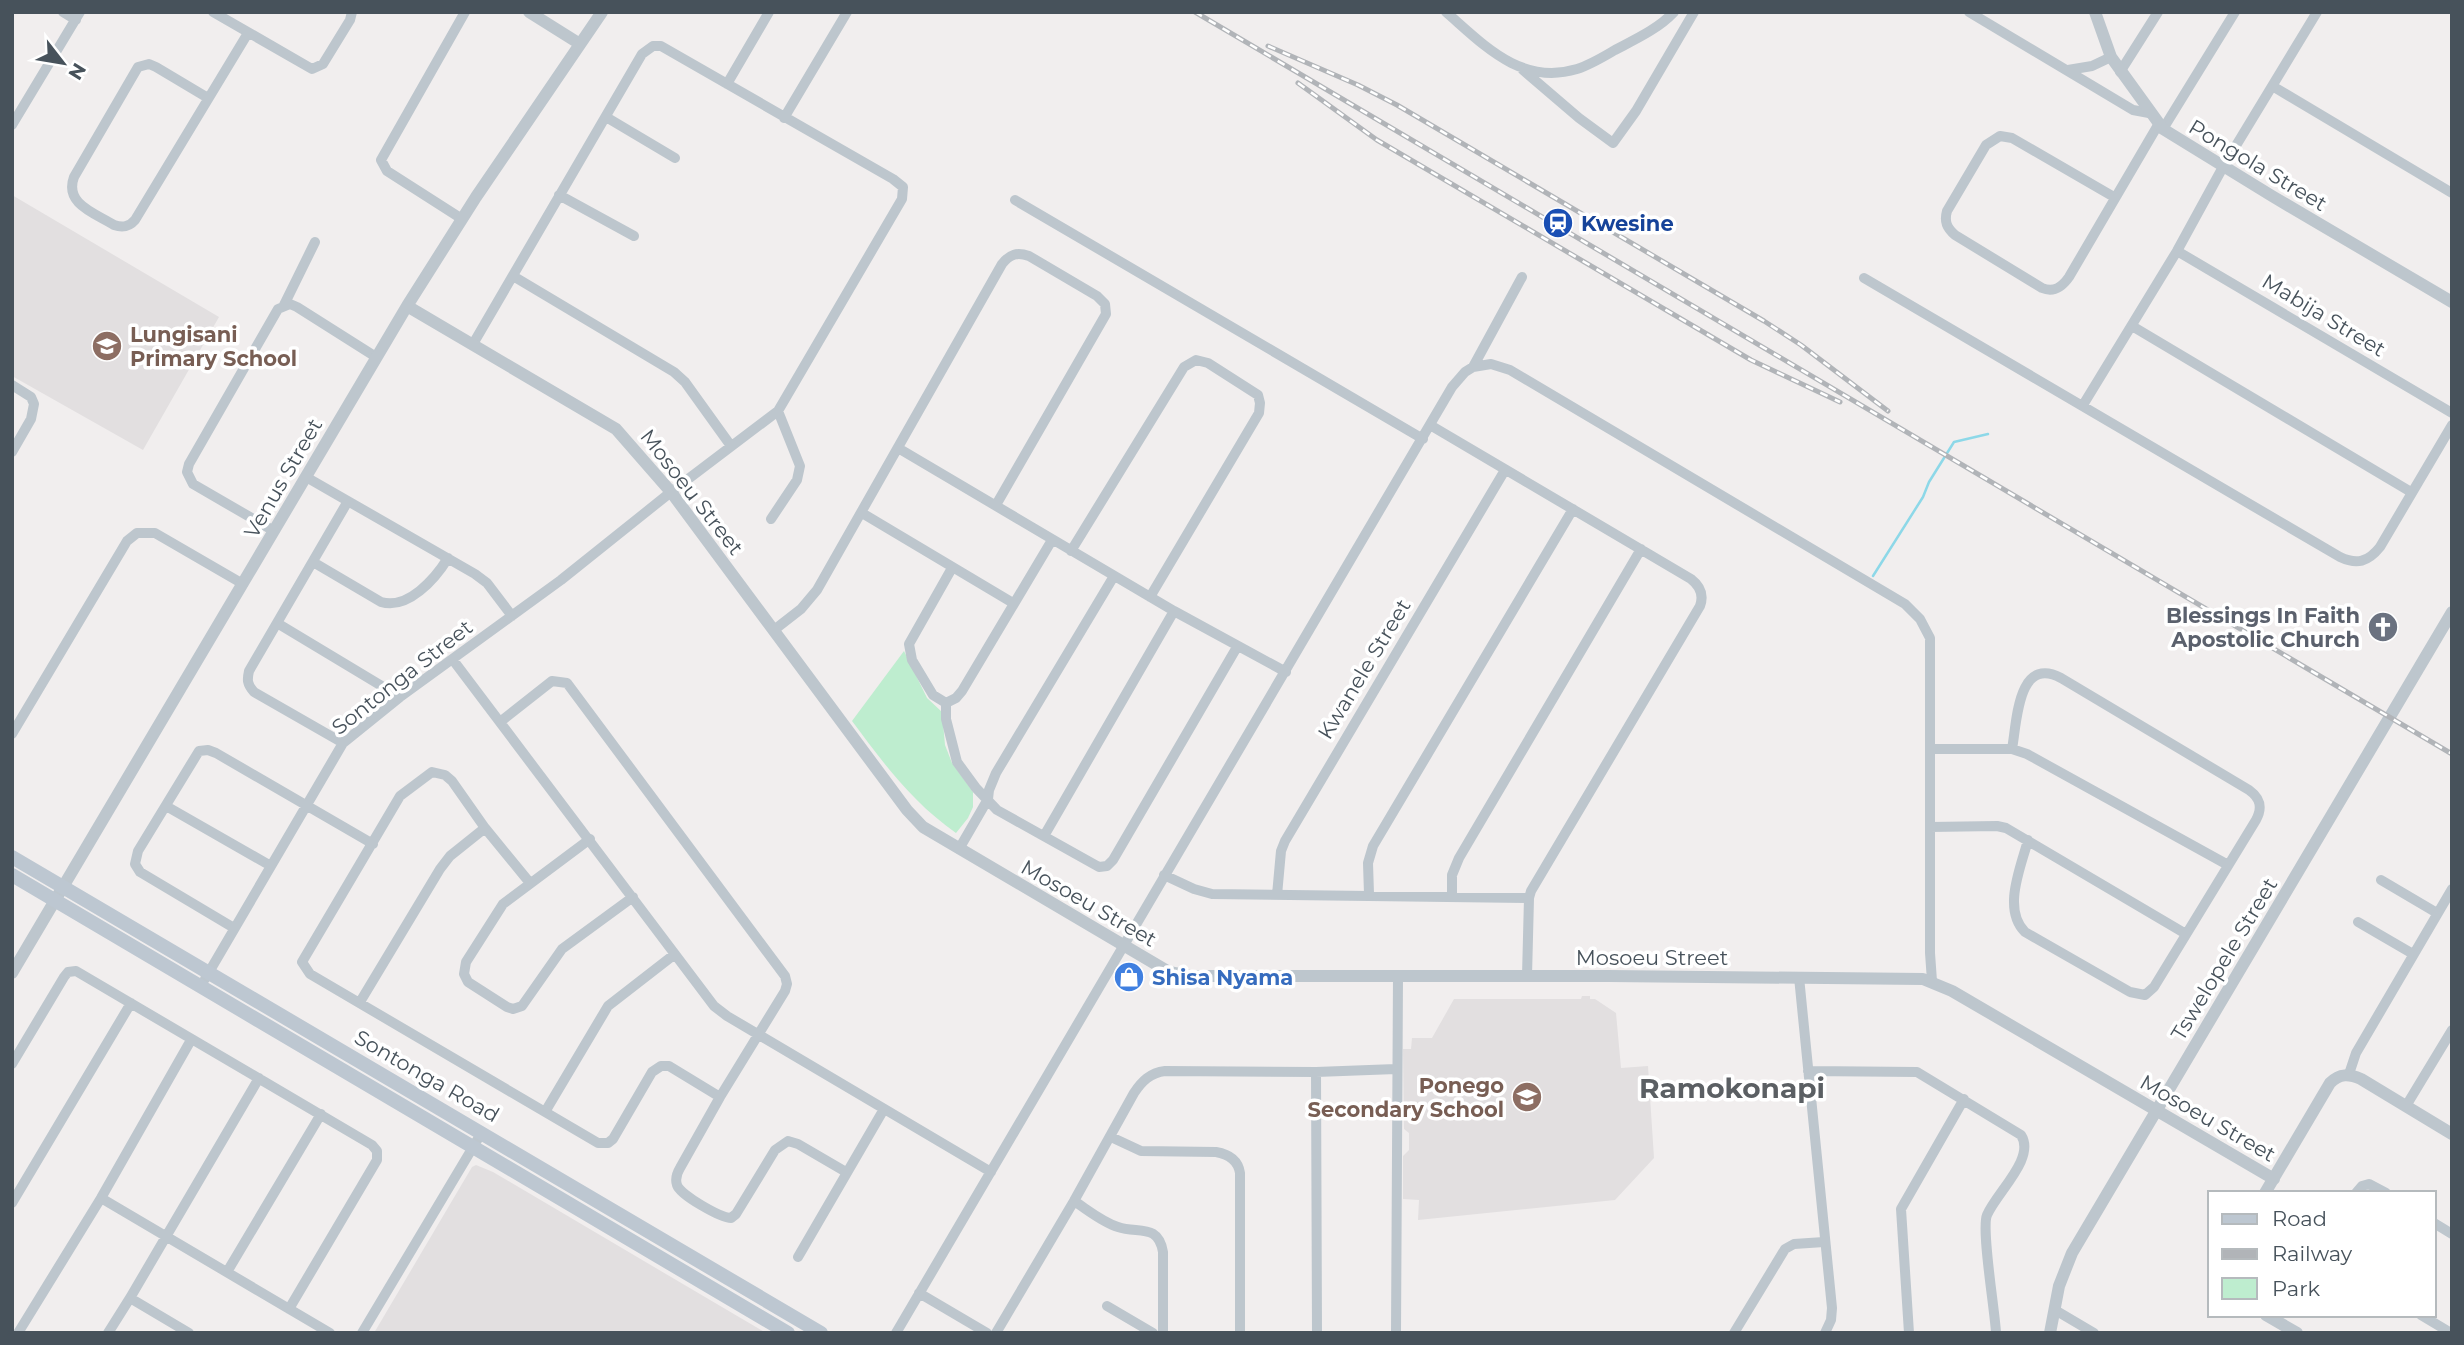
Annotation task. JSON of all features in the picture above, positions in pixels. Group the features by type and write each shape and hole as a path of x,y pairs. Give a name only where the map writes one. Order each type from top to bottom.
{"main road":[{"name":"Sontonga Road","path":"12,857 821,1333"},
{"name":"Sontonga Road","path":"12,876 788,1333"}],"street":[{"path":"12,125 78,16 63,12"},
{"path":"213,12 312,69 323,64 350,20 352,12"},
{"path":"462,219 387,171 381,160 465,12"},
{"name":"Venus Street","path":"12,973 407,306 462,219 602,12"},
{"path":"727,84 769,12"},
{"path":"784,118 847,12"},
{"path":"1446,12 1502,59 1531,72 1554,73 1583,67 1657,27 1674,12"},
{"path":"1522,69 1613,143 1636,111 1694,12"},
{"path":"1969,12 2133,110 2149,113"},
{"path":"2120,72 2158,12"},
{"path":"2114,197 2011,138 2000,136 1986,145 1947,211 1945,221 1955,235 2042,288 2059,288 2069,277 2114,197 2235,12"},
{"path":"2083,405 2317,12"},
{"name":"Pongola Street","path":"2095,13 2111,57 2160,127 2452,302"},
{"path":"536,14 580,44"},
{"path":"208,98 156,67 149,64 138,67 74,177 70,186 75,200 114,225 131,225 248,33"},
{"path":"473,344 642,54 653,46 661,46 893,179 903,187 904,192 778,411 800,466 797,480 771,519"},
{"path":"2068,70 2092,66 2111,57"},
{"path":"2274,87 2452,192"},
{"path":"606,117 675,158"},
{"path":"559,195 634,236"},
{"path":"1015,200 1423,439"},
{"path":"284,305 315,242"},
{"name":"Mabija Street","path":"2177,251 2452,413"},
{"path":"774,630 811,598 1002,264 1015,254 1029,256 1097,296 1105,304 1106,314 996,505"},
{"path":"513,276 674,372 685,382 731,446"},
{"path":"1473,367 1522,277"},
{"path":"1864,278 2354,562 2367,560 2380,547 2452,425"},
{"path":"274,531 193,484 187,472 189,464 271,320 278,309 290,304 376,357"},
{"name":"Mosoeu Street","path":"407,306 617,429 671,492 918,822 959,849 1169,972 1181,975 1892,977 1932,981 1952,990 2274,1179"},
{"path":"2132,326 2411,492"},
{"path":"1071,551 1184,367 1196,360 1208,363 1254,391 1259,399 1259,413 1150,597"},
{"path":"896,1333 1452,387 1473,367 1491,364 1510,370 1905,604 1920,619 1930,638 1932,981"},
{"path":"12,385 31,397 34,404 31,419 12,452"},
{"name":"Sontonga Street","path":"201,986 343,743 561,580 778,411"},
{"path":"1430,425 1696,584 1702,600 1535,883 1529,898 1527,976"},
{"path":"898,448 1174,611 1286,673"},
{"name":"Kwanele Street","path":"1277,895 1280,855 1285,841 1506,470"},
{"path":"306,477 487,583 512,616"},
{"path":"343,743 254,692 248,685 249,671 348,501"},
{"path":"1369,894 1368,863 1373,846 1573,509"},
{"path":"862,513 1013,603"},
{"path":"12,734 127,541 137,533 155,533 243,584"},
{"path":"952,568 909,644 912,660 929,691 936,699 946,703 962,691 1052,540"},
{"path":"1451,896 1452,875 1458,858 1641,549"},
{"path":"313,562 390,605 406,600 430,581 448,558"},
{"path":"959,849 988,799 996,773 1114,576"},
{"path":"1044,836 1174,611"},
{"name":"Tswelopele Street","path":"2050,1333 2059,1286 2072,1253 2452,612"},
{"path":"277,623 400,698"},
{"path":"946,703 946,716 957,762 967,779 997,810 1095,866 1103,867 1110,864 1237,647"},
{"path":"453,660 714,1006 991,1172"},
{"path":"2012,749 2021,697 2026,684 2043,673 2061,678 2255,794 2259,800 2260,812 2228,865 2154,987 2150,992 2141,995 2130,992 2025,932 2016,919 2014,901 2028,840"},
{"path":"500,722 552,681 559,680 570,687 785,976 785,991 677,1173 677,1184 685,1194 725,1218 734,1216 775,1150 788,1141 846,1172"},
{"path":"1930,749 2012,749 2027,754 2228,865"},
{"path":"234,928 137,869 135,857 195,756 203,750 216,753 373,844"},
{"path":"530,883 485,828 452,781 445,775 432,772 400,796 302,962 310,974 593,1141 606,1144 613,1139 652,1072 660,1066 668,1066 720,1097"},
{"path":"166,806 271,866"},
{"path":"1930,827 2006,828 2186,934"},
{"path":"360,1002 440,869 450,856 485,828"},
{"path":"590,839 499,908 464,969 468,982 513,1009 526,1002 550,962 562,949 633,897"},
{"path":"1164,875 1205,893 1529,898"},
{"path":"2381,880 2437,914"},
{"path":"2349,1074 2356,1053 2452,889"},
{"path":"2358,922 2413,954"},
{"path":"545,1112 608,1006 675,954"},
{"path":"12,1064 71,970 83,974 372,1145 377,1151 377,1157 289,1309"},
{"path":"1396,1333 1398,976"},
{"path":"1799,977 1832,1308 1831,1320 1825,1333"},
{"path":"12,1203 131,1003"},
{"path":"2406,1107 2450,1038"},
{"path":"17,1329 101,1198 191,1040"},
{"path":"996,1333 1138,1087 1146,1078 1157,1072 1396,1069"},
{"path":"1808,1071 1911,1071 1929,1078 2016,1131 2026,1145 2023,1157 1986,1220 1996,1333"},
{"path":"1316,1072 1317,1333"},
{"path":"2267,1191 2330,1083 2338,1077 2349,1074 2452,1134"},
{"path":"108,1333 259,1077"},
{"path":"1909,1333 1901,1209 1964,1099"},
{"path":"798,1257 884,1109"},
{"path":"227,1272 321,1114"},
{"path":"362,1333 482,1132"},
{"path":"1111,1137 1141,1151 1216,1152 1227,1155 1236,1163 1240,1173 1240,1333"},
{"path":"2358,1191 2369,1184 2382,1191"},
{"path":"101,1198 330,1333"},
{"path":"1073,1201 1116,1227 1148,1231 1159,1239 1163,1252 1163,1333"},
{"path":"2436,1224 2452,1234"},
{"path":"1734,1333 1782,1252 1794,1244 1824,1242"},
{"path":"919,1293 987,1333"},
{"path":"130,1298 189,1333"},
{"path":"1107,1306 1153,1333"},
{"path":"2055,1310 2094,1333"},
{"path":"2269,1317 2297,1333"},
{"path":"2432,1328 2451,1333"}],"shaded area":[{"name":"Lungisani Primary School","path":"12,195 219,317 143,450 12,376"},
{"name":"Ponego Secondary School","path":"1582,996 1590,996 1590,999 1595,999 1616,1013 1621,1068 1648,1066 1654,1158 1615,1200 1418,1220 1419,1200 1403,1199 1403,1156 1409,1150 1409,1133 1404,1129 1403,1049 1411,1049 1412,1038 1432,1038 1454,999 1581,999"},
{"path":"476,1165 493,1172 766,1333 374,1333 472,1167"}],"green space":[{"path":"904,651 927,698 942,712 945,745 952,763 973,792 973,807 956,833 912,795 852,721"}],"waterway":[{"path":"1873,576 1954,442 1988,434"}],"railway":[{"path":"1195,12 2452,754"},
{"path":"1268,46 1397,105 1764,321 1801,345 1888,411"},
{"path":"1298,83 1377,140 1751,360 1840,402"}],"place":[{"name":"Kwesine","path":"1558,223"},
{"name":"Lungisani Primary School","path":"107,346"},
{"name":"Blessings In Faith Apostolic Church","path":"2383,627"},
{"name":"Shisa Nyama","path":"1129,977"},
{"name":"Ponego Secondary School","path":"1527,1097"}],"district":[{"name":"Ramokonapi","path":"1732,1088"}]}
